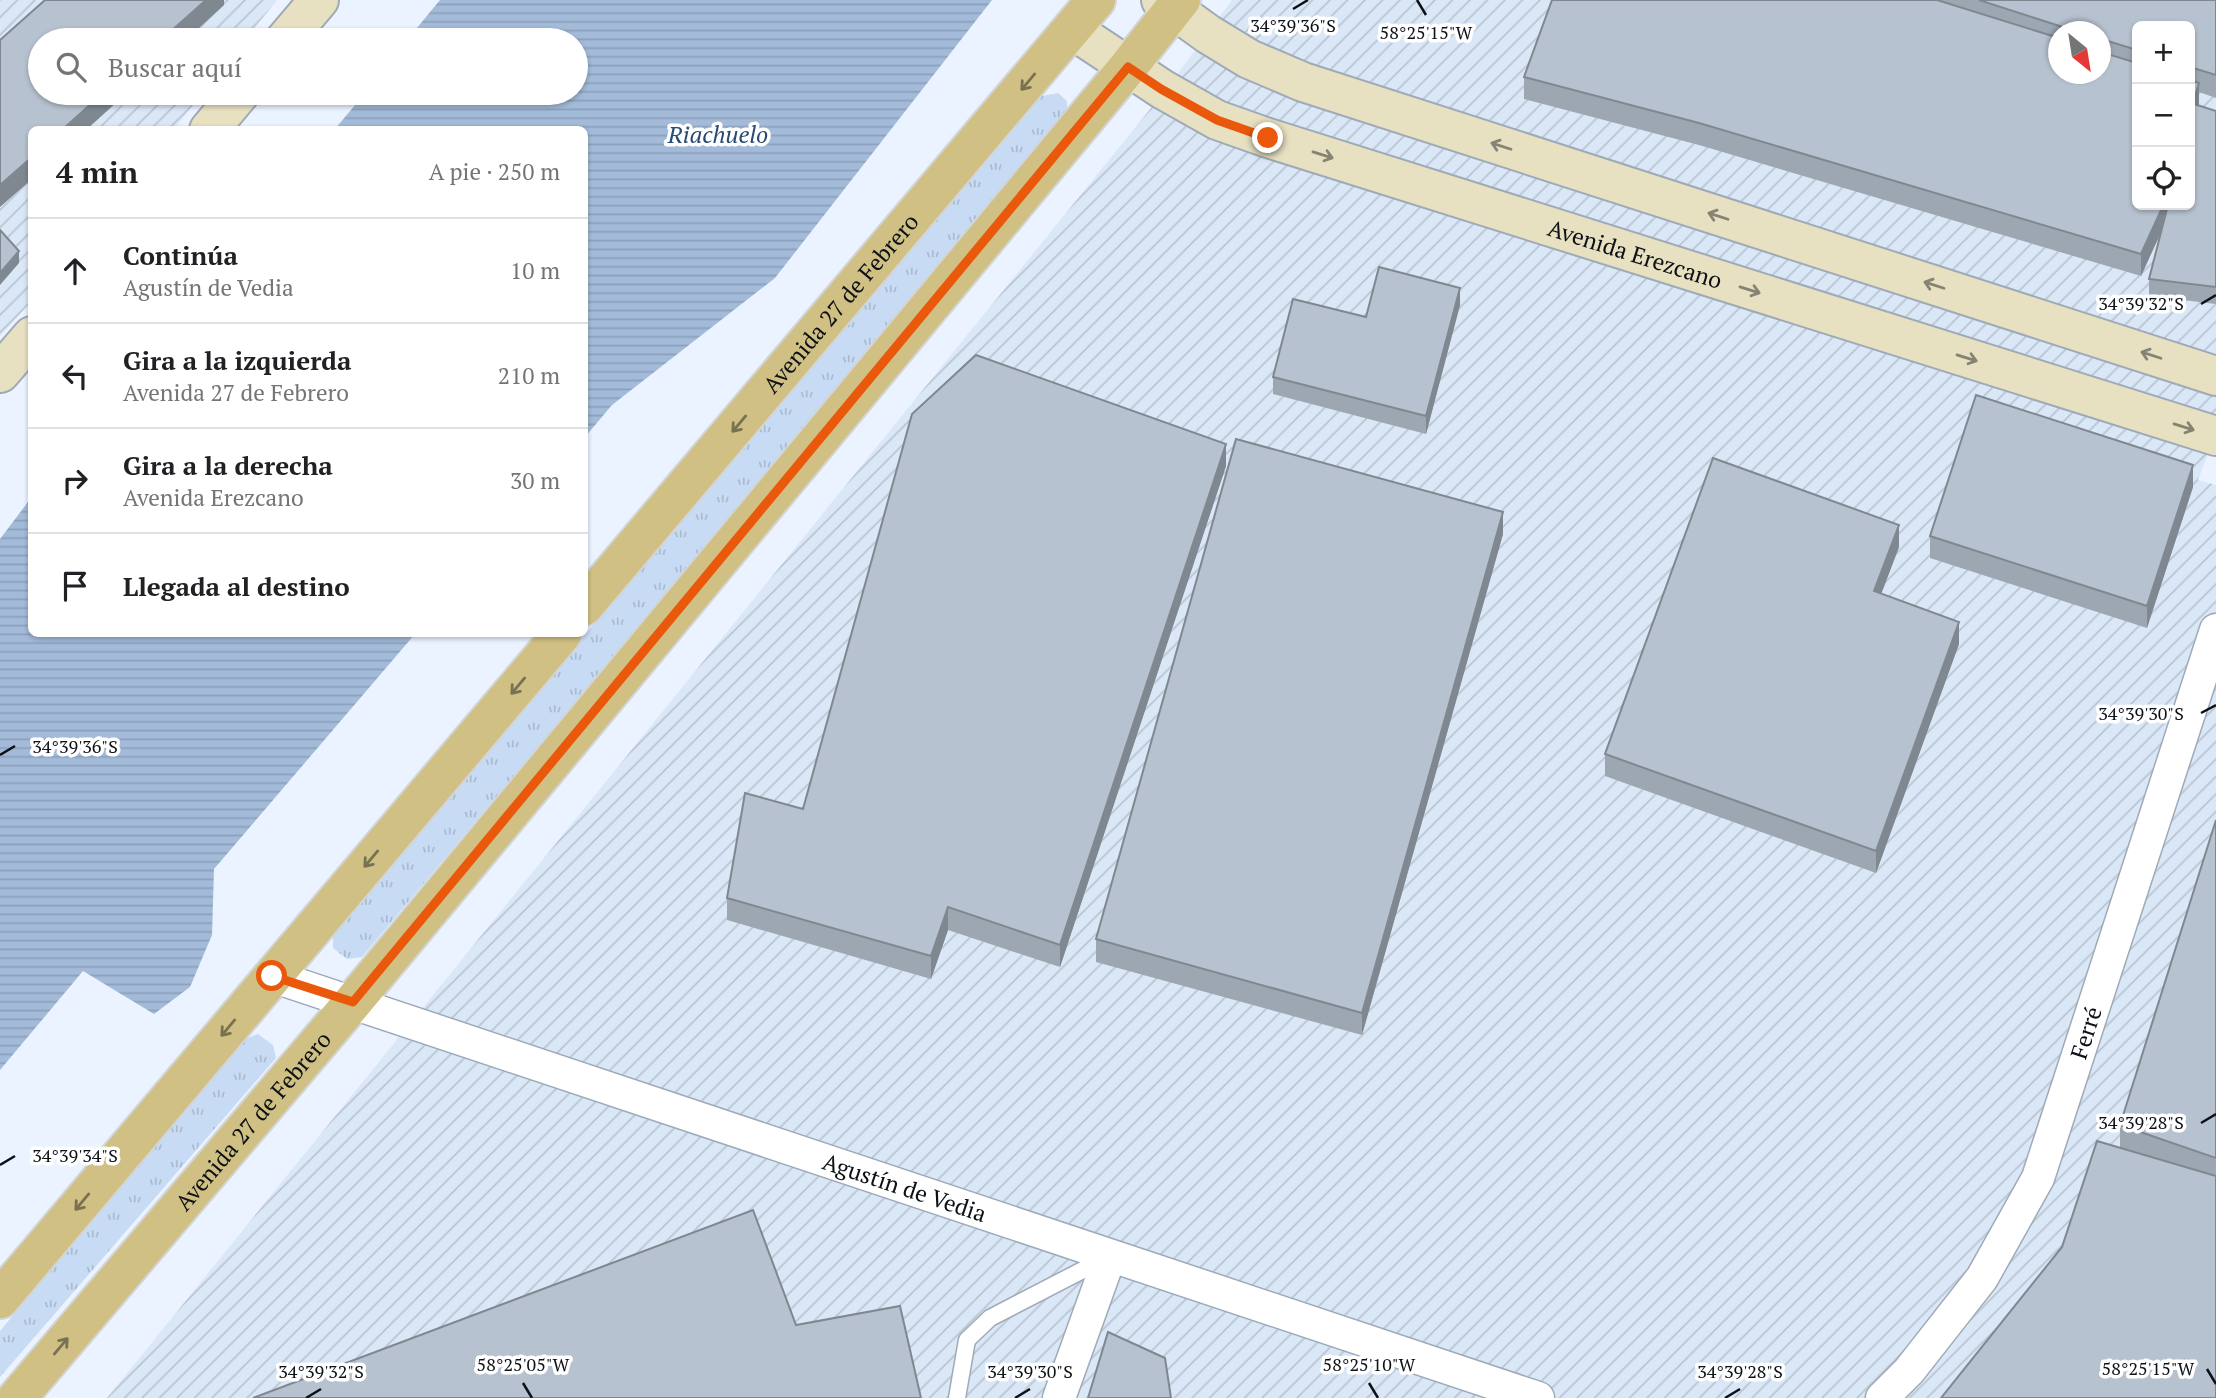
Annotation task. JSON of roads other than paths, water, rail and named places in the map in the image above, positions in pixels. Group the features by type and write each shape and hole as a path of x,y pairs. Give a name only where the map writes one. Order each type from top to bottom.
{"main road":[{"name":"Avenida 27 de Febrero","path":"588,601 1096,0"},
{"name":"Avenida 27 de Febrero","path":"17,1398 353,1002 1128,67 1172,3"},
{"path":"0,1299 559,637"}],"street":[{"path":"295,28 319,0"},
{"path":"1172,3 1208,34 1249,58 1303,82 2216,376"},
{"name":"Avenida Erezcano","path":"1073,30 1161,89 1217,120 2216,436"},
{"path":"212,126 230,105"},
{"path":"0,373 28,341"},
{"name":"Ferré","path":"1882,1398 1909,1371 1982,1278 2038,1178 2216,630"},
{"name":"Agustín de Vedia","path":"272,976 1538,1398"},
{"path":"1059,1398 1110,1256"}],"lane":[{"path":"957,1398 967,1340 990,1318 1110,1256"}],"water":[{"name":"Riachuelo","path":"440,0 992,0 775,278 612,405 588,433 588,126 338,126 355,105 588,105 588,28 417,28"},
{"path":"28,502 28,637 412,637 214,869 212,935 190,987 154,1014 83,971 0,1070 0,539"}]}
